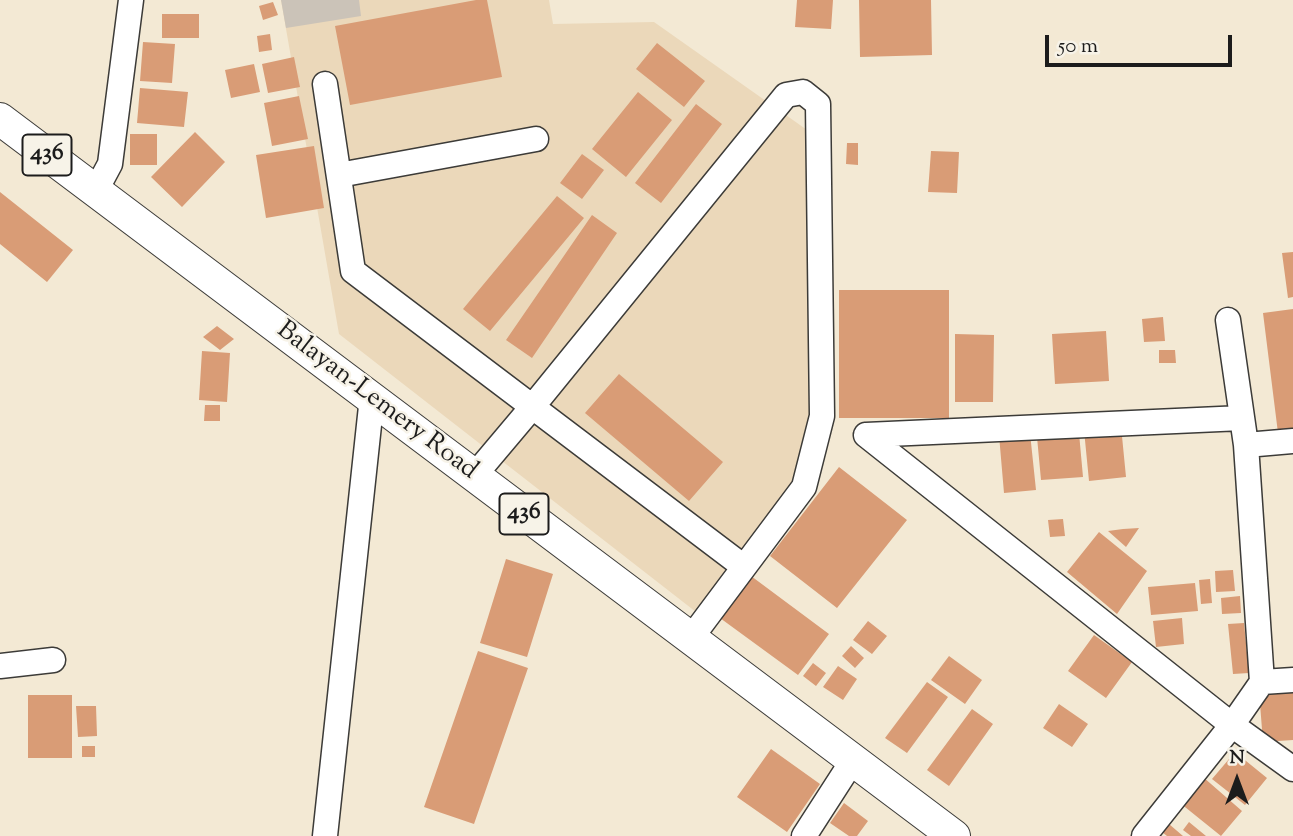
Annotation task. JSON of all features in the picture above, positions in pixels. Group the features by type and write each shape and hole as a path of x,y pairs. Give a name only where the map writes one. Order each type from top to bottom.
{"main road":[{"name":"Balayan-Lemery Road","path":"0,119 954,836"}],"street":[{"path":"94,192 110,163 131,0"},
{"path":"325,84 353,271 744,567"},
{"path":"474,476 786,95 803,92 818,104 822,416 804,487 691,638"},
{"path":"339,175 536,139"},
{"path":"1144,836 1232,725 1262,682 1246,445 1228,320"},
{"path":"326,836 372,397"},
{"path":"1242,418 866,435 1232,725 1293,769"},
{"path":"1246,445 1293,441"},
{"path":"0,666 53,660"},
{"path":"1262,682 1293,680"},
{"path":"804,836 853,760"}],"shaded area":[{"path":"281,0 549,0 553,24 654,22 817,137 823,462 714,626 339,334"},
{"path":"281,0 359,0 361,16 286,28"}],"building":[{"path":"487,0 502,77 350,105 335,26"},
{"path":"797,0 833,0 831,29 795,27"},
{"path":"859,0 931,0 932,55 860,57"},
{"path":"273,2 278,15 263,20 259,6"},
{"path":"162,14 199,14 199,38 162,38"},
{"path":"270,34 272,50 259,52 257,36"},
{"path":"143,42 175,44 172,83 140,81"},
{"path":"657,43 705,81 684,107 636,69"},
{"path":"294,57 300,87 268,93 262,64"},
{"path":"254,64 260,92 231,98 225,70"},
{"path":"140,88 188,92 184,127 137,123"},
{"path":"638,92 672,120 626,177 592,149"},
{"path":"299,96 308,139 272,146 264,103"},
{"path":"696,104 722,124 661,203 635,183"},
{"path":"195,132 225,162 182,207 151,177"},
{"path":"130,134 157,134 157,165 130,165"},
{"path":"847,143 858,143 858,165 846,164"},
{"path":"314,146 324,208 266,218 256,155"},
{"path":"931,151 959,152 957,193 928,192"},
{"path":"582,154 604,170 582,199 560,183"},
{"path":"0,192 73,250 47,282 0,244"},
{"path":"557,196 584,218 490,331 463,309"},
{"path":"592,215 617,233 532,358 506,340"},
{"path":"1293,252 1293,297 1288,298 1282,253"},
{"path":"839,290 949,290 949,418 839,418"},
{"path":"1293,309 1293,439 1279,441 1263,313"},
{"path":"1163,317 1165,341 1144,342 1142,319"},
{"path":"217,326 234,339 220,350 203,337"},
{"path":"1106,331 1109,381 1055,384 1052,334"},
{"path":"955,334 994,335 993,402 955,402"},
{"path":"1159,350 1175,350 1176,363 1159,363"},
{"path":"202,351 230,353 227,402 199,400"},
{"path":"619,374 723,462 689,501 585,413"},
{"path":"205,405 220,405 220,421 204,421"},
{"path":"1121,426 1126,477 1089,481 1084,430"},
{"path":"1030,433 1036,490 1004,493 999,435"},
{"path":"1079,433 1083,477 1041,480 1037,437"},
{"path":"839,467 907,520 837,608 770,556"},
{"path":"1063,519 1065,536 1050,537 1048,520"},
{"path":"1139,528 1126,547 1108,531 1123,529"},
{"path":"1099,532 1147,571 1117,614 1067,572"},
{"path":"506,559 553,574 527,657 480,643"},
{"path":"1233,570 1235,591 1216,592 1215,571"},
{"path":"751,576 829,634 798,675 720,618"},
{"path":"1210,579 1212,603 1201,604 1199,580"},
{"path":"1195,583 1198,611 1151,615 1148,587"},
{"path":"1240,596 1241,613 1222,614 1221,598"},
{"path":"1182,618 1184,644 1156,647 1153,621"},
{"path":"868,621 887,636 872,654 853,640"},
{"path":"1244,623 1249,673 1233,674 1228,624"},
{"path":"1094,635 1132,662 1106,698 1068,671"},
{"path":"851,646 864,658 855,668 842,656"},
{"path":"478,651 528,668 474,824 424,807"},
{"path":"949,656 982,680 965,704 931,680"},
{"path":"813,663 826,673 816,686 803,676"},
{"path":"838,666 857,679 843,700 823,687"},
{"path":"927,682 948,697 907,753 885,738"},
{"path":"1293,688 1293,740 1263,742 1259,691"},
{"path":"28,695 72,695 72,758 28,758"},
{"path":"1059,704 1088,724 1072,747 1043,728"},
{"path":"76,706 96,706 97,736 78,737"},
{"path":"972,709 993,724 949,786 927,770"},
{"path":"82,746 95,746 95,757 82,757"},
{"path":"771,749 820,784 787,832 737,797"},
{"path":"1235,752 1267,778 1245,805 1212,779"},
{"path":"1203,777 1242,811 1221,836 1180,803"},
{"path":"844,803 868,821 857,836 849,836 830,823"},
{"path":"1189,822 1206,836 1191,836 1183,830"},
{"path":"1169,824 1183,836 1167,836 1162,832"}]}
